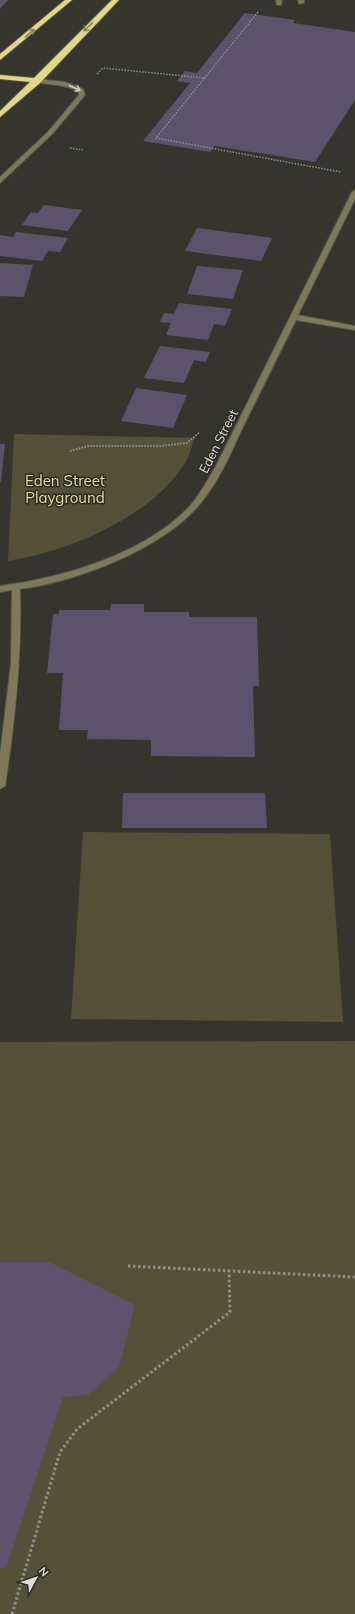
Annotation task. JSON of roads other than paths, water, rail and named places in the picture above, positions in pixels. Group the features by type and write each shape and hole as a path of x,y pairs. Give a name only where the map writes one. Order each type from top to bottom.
{"highway":[{"path":"0,58 69,0"},
{"path":"0,115 37,81 70,45 116,0"},
{"path":"0,77 37,81"}],"street":[{"path":"0,181 50,133 82,95 81,90 64,84 37,81"},
{"name":"Eden Street","path":"0,589 16,588 60,578 92,567 148,541 169,528 188,512 204,494 219,468 355,192"},
{"path":"294,317 355,328"},
{"path":"0,786 5,755 18,632 16,588"}],"park label":[{"name":"Eden Street Playground","path":"65,488"}]}
